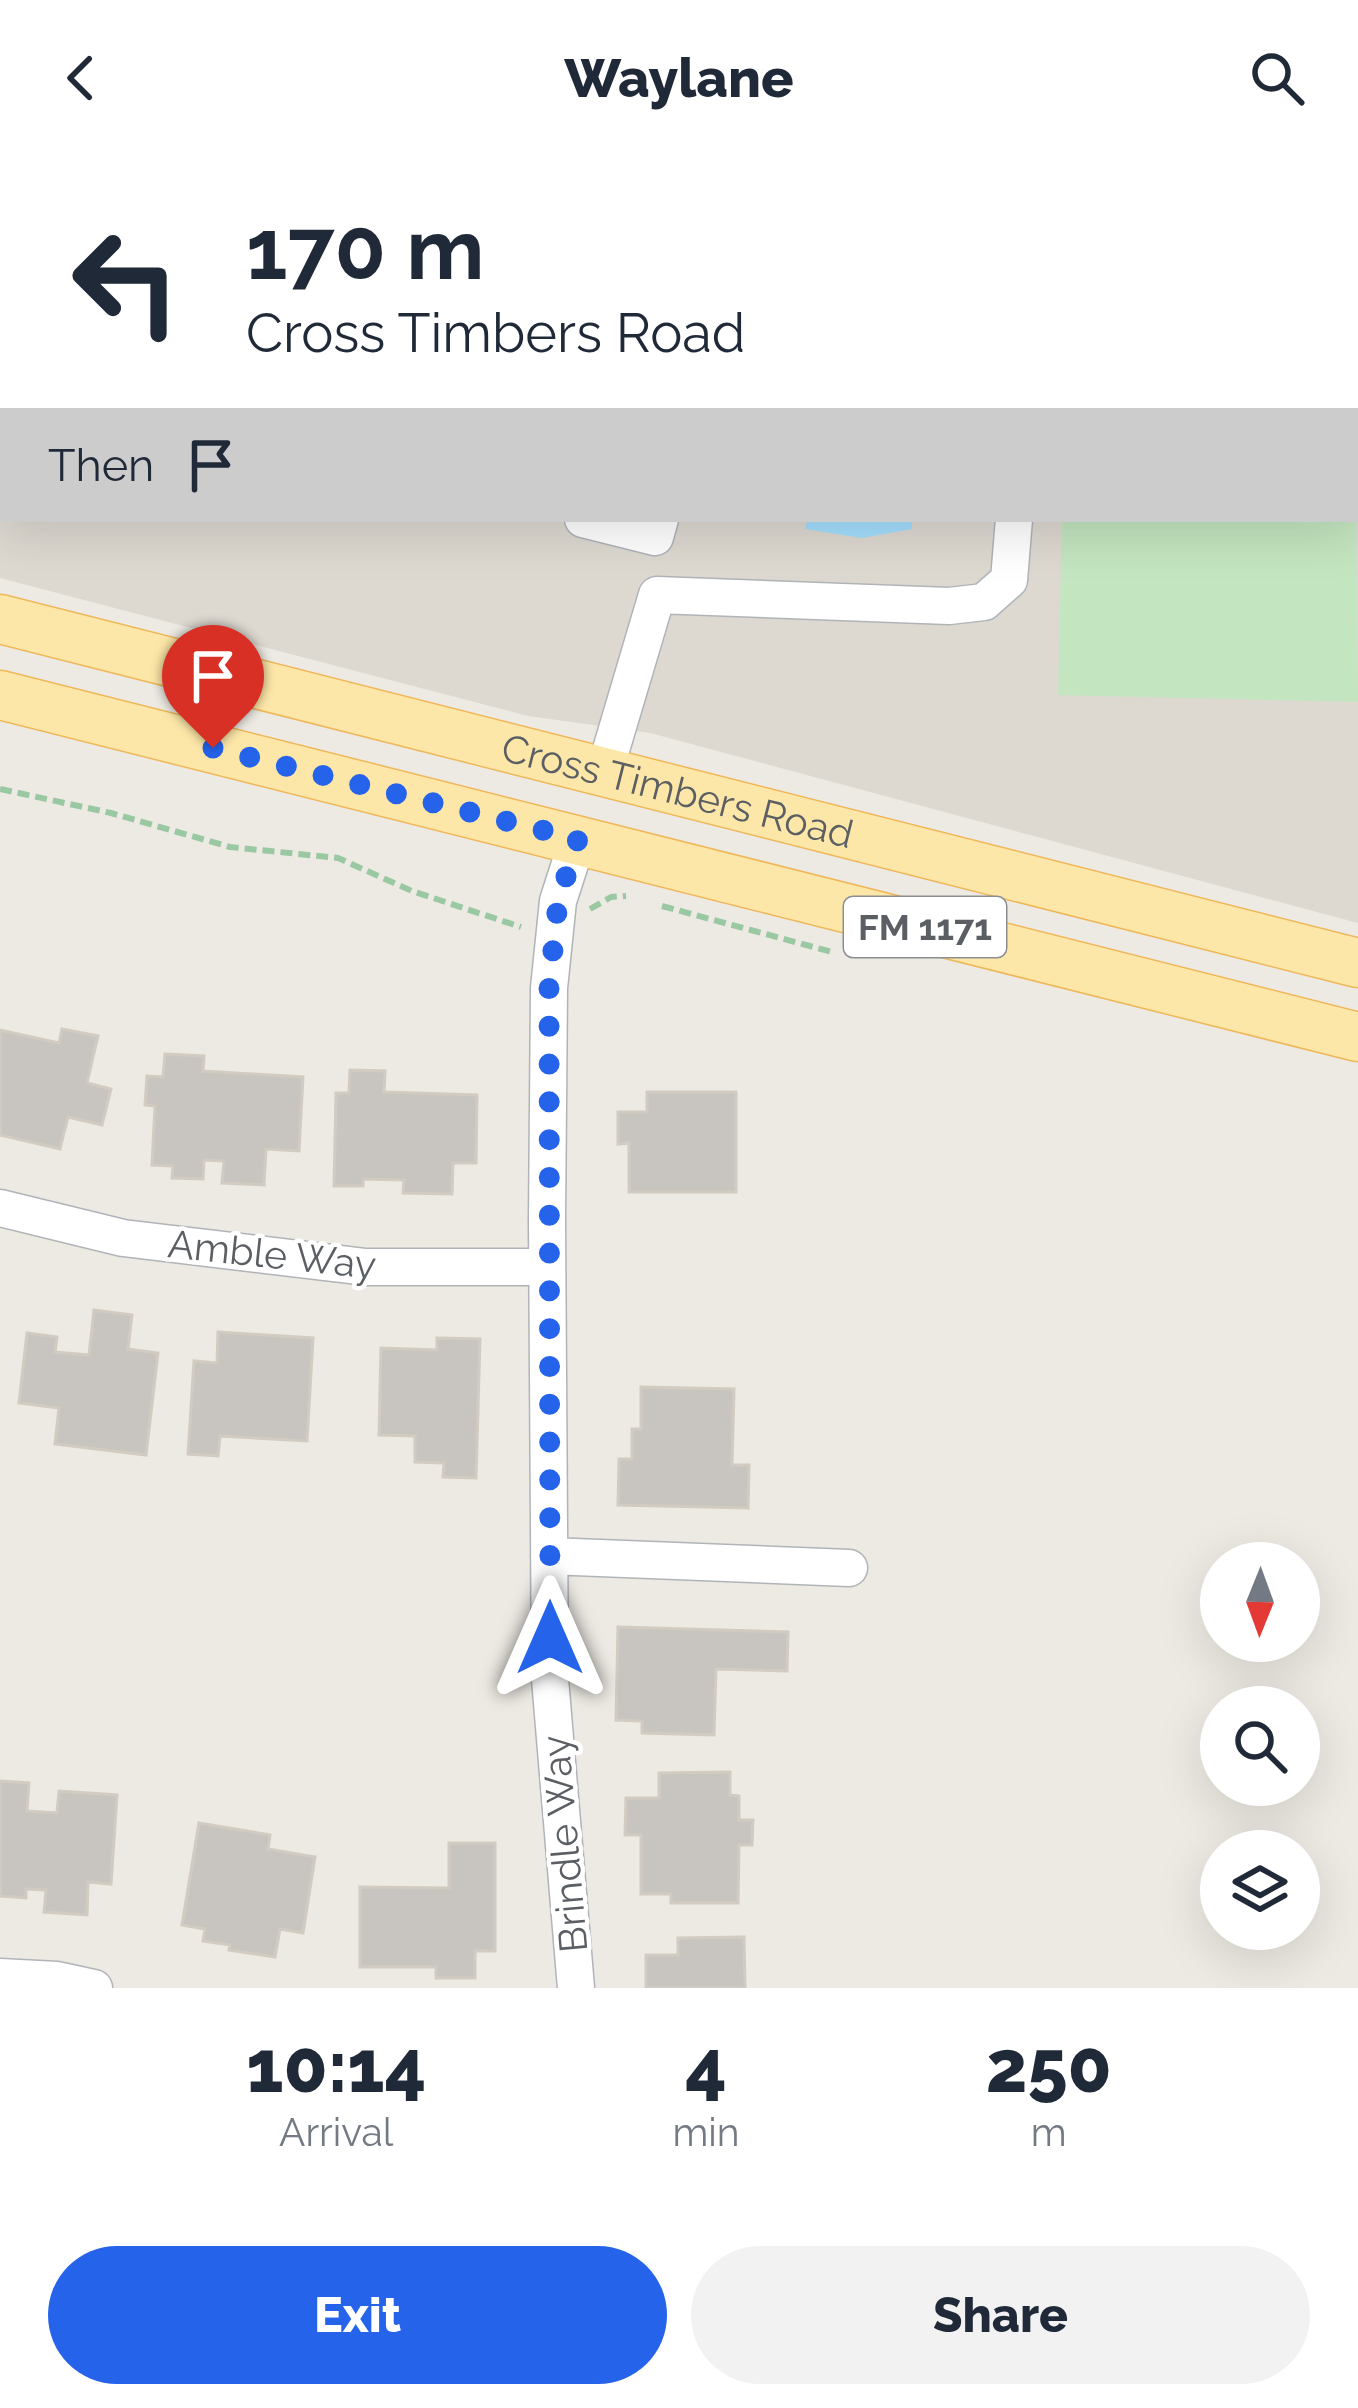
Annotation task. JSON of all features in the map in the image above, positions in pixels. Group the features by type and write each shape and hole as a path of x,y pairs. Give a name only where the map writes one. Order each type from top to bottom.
{"main road":[{"name":"Cross Timbers Road","path":"0,619 1358,963"},
{"name":"Cross Timbers Road","path":"0,695 1358,1037"},
{"path":"578,839 605,770"}],"street":[{"path":"605,770 657,596 657,528 608,522"},
{"path":"657,596 949,606 984,602 1009,580 1014,522"},
{"name":"Brindle Way","path":"576,1988 550,1679 548,1267 549,988 558,902 578,839"},
{"name":"Amble Way","path":"0,1208 123,1238 366,1267 548,1267"},
{"path":"549,1556 849,1568"},
{"path":"0,1977 57,1980 94,1988"}],"path":[{"path":"0,790 111,813 230,847 338,858 498,922 554,935 582,937 590,908 621,894 832,952"}],"shaded area":[{"path":"0,522 1358,522 1358,923 650,733 528,716 0,578"}],"green space":[{"path":"1062,522 1356,522 1358,702 1058,695"}],"water":[{"path":"807,522 912,522 912,529 862,538 805,529"}],"building":[{"path":"62,1029 98,1036 87,1083 111,1089 102,1125 68,1117 60,1149 0,1135 0,1030 59,1043"},
{"path":"165,1054 204,1056 203,1071 303,1077 299,1151 266,1149 264,1185 222,1183 224,1161 204,1160 203,1179 172,1178 173,1166 152,1165 155,1106 145,1105 147,1076 163,1077"},
{"path":"350,1070 385,1071 384,1092 477,1095 476,1163 453,1163 452,1194 403,1193 404,1180 363,1179 363,1186 334,1186 336,1093 349,1093"},
{"path":"647,1092 736,1092 736,1192 629,1192 629,1143 618,1144 618,1112 647,1112"},
{"path":"94,1310 132,1315 128,1349 158,1353 146,1455 55,1444 59,1408 19,1403 27,1333 57,1337 55,1352 89,1355"},
{"path":"218,1332 313,1338 307,1441 220,1436 218,1456 188,1454 194,1361 217,1363"},
{"path":"437,1338 480,1339 476,1478 443,1477 444,1463 415,1462 415,1436 379,1435 381,1348 437,1350"},
{"path":"641,1387 734,1389 732,1465 749,1465 748,1508 618,1505 619,1459 632,1459 632,1429 641,1429"},
{"path":"618,1627 788,1632 787,1671 716,1669 714,1735 642,1733 642,1721 616,1720"},
{"path":"730,1772 730,1795 739,1796 739,1820 753,1820 752,1845 739,1845 738,1903 671,1903 671,1894 641,1894 641,1835 625,1835 626,1798 659,1798 659,1773"},
{"path":"0,1781 29,1783 27,1811 57,1813 59,1791 117,1795 111,1884 88,1882 87,1915 44,1912 46,1890 26,1889 26,1898 0,1896"},
{"path":"199,1823 270,1835 268,1849 315,1857 303,1933 280,1929 275,1957 229,1950 230,1945 203,1941 205,1929 182,1925"},
{"path":"449,1843 495,1843 495,1951 475,1951 475,1978 436,1978 436,1967 360,1967 360,1887 449,1888"},
{"path":"744,1937 745,1988 646,1988 646,1955 678,1955 678,1938"}],"route":[{"path":"213,748 578,839 558,902 549,988 550,1638"}]}
